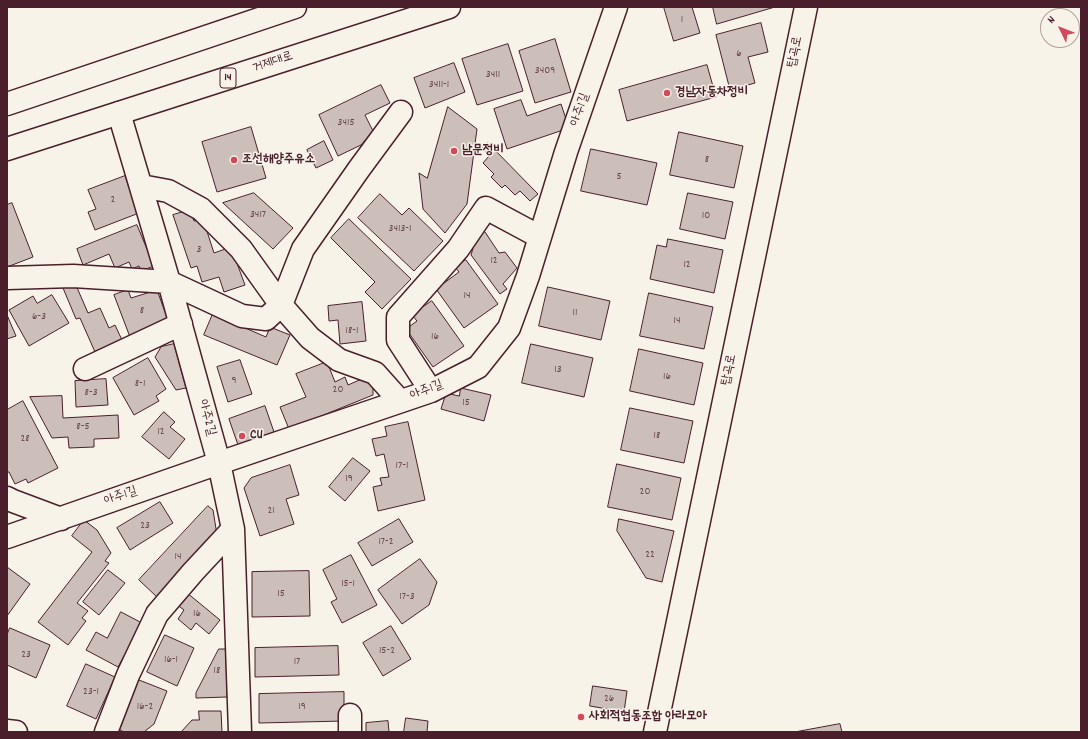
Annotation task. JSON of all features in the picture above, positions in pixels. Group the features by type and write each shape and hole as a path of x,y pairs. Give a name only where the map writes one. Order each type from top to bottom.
{"main road":[{"path":"7,104 295,7"},
{"name":"거제대로","path":"7,149 448,7"},
{"name":"아주1길","path":"7,537 218,463 432,391 478,367 509,328 528,276 566,152 616,7"},
{"name":"탑곡로","path":"655,732 806,7"},
{"path":"7,278 73,276 169,282 242,316 266,319 281,305 303,249 401,112"},
{"name":"아주2길","path":"119,113 181,324 218,463 233,529 240,732"},
{"path":"141,186 168,191 201,209 241,249 281,305 310,338 339,360 375,373 400,401"},
{"path":"432,391 398,340 398,317 458,249 486,208 540,237"},
{"path":"85,369 181,324"},
{"path":"7,498 60,519"},
{"path":"106,732 128,675 157,614 233,529"},
{"path":"7,731 16,732"}],"building":[{"path":"664,7 692,7 700,33 674,41"},
{"path":"713,7 775,7 717,24"},
{"path":"761,23 768,52 748,57 755,83 730,90 716,35"},
{"path":"555,39 571,92 535,103 519,51"},
{"path":"508,44 523,91 477,105 462,59"},
{"path":"454,63 465,92 425,108 414,78"},
{"name":"경남자동차정비","path":"707,65 716,97 627,121 619,90"},
{"path":"381,85 390,103 365,115 373,131 361,145 338,156 319,115"},
{"path":"521,100 527,116 561,104 569,128 507,149 494,109"},
{"name":"남문정비","path":"448,107 477,129 467,204 445,233 423,209 419,173 427,178"},
{"name":"조선해양주유소","path":"251,127 266,178 217,192 202,142"},
{"path":"679,132 743,146 734,188 670,175"},
{"path":"324,141 333,160 316,168 307,150"},
{"path":"488,143 538,194 530,201 520,191 515,195 505,185 502,188 491,177 494,174 483,163 489,156 482,148"},
{"path":"591,149 657,163 647,205 581,191"},
{"path":"125,176 139,213 95,230 88,212 96,209 88,190"},
{"path":"254,193 293,228 273,249 223,203"},
{"path":"688,193 733,202 725,239 680,229"},
{"path":"380,194 402,215 409,208 443,241 414,271 358,218"},
{"path":"12,203 33,257 7,267 7,205"},
{"path":"190,210 194,221 203,219 214,253 231,247 245,285 224,292 219,277 202,282 197,266 191,268 173,215"},
{"path":"349,219 411,279 382,309 365,292 375,282 331,238"},
{"path":"137,225 154,266 141,271 139,266 132,269 129,262 115,268 109,254 83,265 77,249"},
{"path":"485,232 499,253 505,252 517,268 503,284 507,289 500,294 471,255 476,238"},
{"path":"668,239 723,250 714,293 650,279 657,245 666,247"},
{"path":"466,260 498,304 464,328 436,289 459,272 455,267"},
{"path":"75,283 88,313 100,308 109,328 115,325 122,340 95,352 80,318 76,319 63,288"},
{"path":"548,287 610,301 601,340 539,326"},
{"path":"128,290 131,298 157,290 169,323 130,337 114,295"},
{"path":"649,293 713,307 704,349 640,336"},
{"path":"52,295 69,323 29,346 9,310 33,296 37,303"},
{"path":"432,301 464,346 433,367 406,329 417,321 412,315"},
{"path":"362,302 366,341 340,344 338,320 329,321 328,306"},
{"path":"213,314 266,337 270,327 290,335 277,365 204,335"},
{"path":"7,315 16,336 7,339"},
{"path":"174,344 186,388 176,390 155,357 161,347"},
{"path":"531,344 593,358 584,397 522,383"},
{"path":"639,349 703,363 694,405 630,391"},
{"path":"148,358 166,389 156,396 159,401 134,415 113,378"},
{"path":"240,360 252,394 228,402 217,367"},
{"path":"327,362 335,382 345,377 348,385 364,378 373,384 373,395 289,429 280,407 306,397 296,374"},
{"path":"106,379 108,405 76,407 75,381"},
{"path":"461,388 491,395 484,421 441,409 446,393 459,396"},
{"path":"62,396 63,418 118,415 119,438 94,439 94,447 69,448 68,437 52,438 30,397"},
{"path":"23,401 58,468 28,483 26,479 15,484 9,472 7,472 7,410"},
{"path":"265,406 274,432 238,445 229,419"},
{"path":"630,408 693,421 684,463 621,450"},
{"path":"164,412 175,422 170,427 185,439 169,459 142,437"},
{"path":"408,422 425,500 378,511 373,487 382,485 380,478 389,477 384,454 376,456 372,439 387,436 385,427"},
{"path":"353,458 370,471 345,501 329,487"},
{"path":"617,464 681,478 672,520 608,507"},
{"path":"290,465 299,495 286,499 294,524 260,536 244,488 251,478"},
{"path":"160,502 173,523 130,550 117,528"},
{"path":"208,506 213,510 217,535 158,598 139,580"},
{"path":"399,519 413,542 372,566 358,543"},
{"path":"619,519 674,531 662,582 646,578 617,531"},
{"path":"84,520 97,530 111,553 105,561 109,563 77,603 88,611 82,618 86,621 68,645 38,622 92,552 72,536"},
{"path":"351,555 377,605 342,623 331,602 337,599 323,570"},
{"path":"420,559 437,582 429,605 402,624 378,590"},
{"path":"7,567 30,584 7,616"},
{"path":"108,570 125,583 99,615 83,602"},
{"path":"309,571 310,616 252,617 252,572"},
{"path":"186,592 220,620 209,634 196,623 191,630 178,619 184,610 176,604"},
{"path":"121,612 142,623 118,667 86,650 96,632 107,638"},
{"path":"391,626 411,659 383,676 363,643"},
{"path":"10,628 50,645 36,678 7,665 7,635"},
{"path":"165,635 194,648 177,686 147,672"},
{"path":"338,646 339,675 255,677 255,648"},
{"path":"219,649 226,649 227,697 196,698 196,693"},
{"path":"86,664 115,677 96,719 67,706"},
{"path":"139,680 167,691 154,724 144,732 124,732 120,730"},
{"path":"593,686 627,691 624,712 590,706"},
{"path":"344,692 344,721 259,723 259,694"},
{"path":"199,711 221,711 222,732 181,732 192,720 199,720"},
{"path":"406,718 428,721 427,732 404,732"},
{"path":"388,721 389,732 366,732 366,723"},
{"path":"840,724 842,732 795,732"}],"place":[{"name":"경남자동차정비","path":"667,93"},
{"name":"남문정비","path":"454,151"},
{"name":"조선해양주유소","path":"234,160"},
{"name":"CU","path":"242,436"},
{"name":"사회적협동조합 아라모아","path":"581,717"}]}
